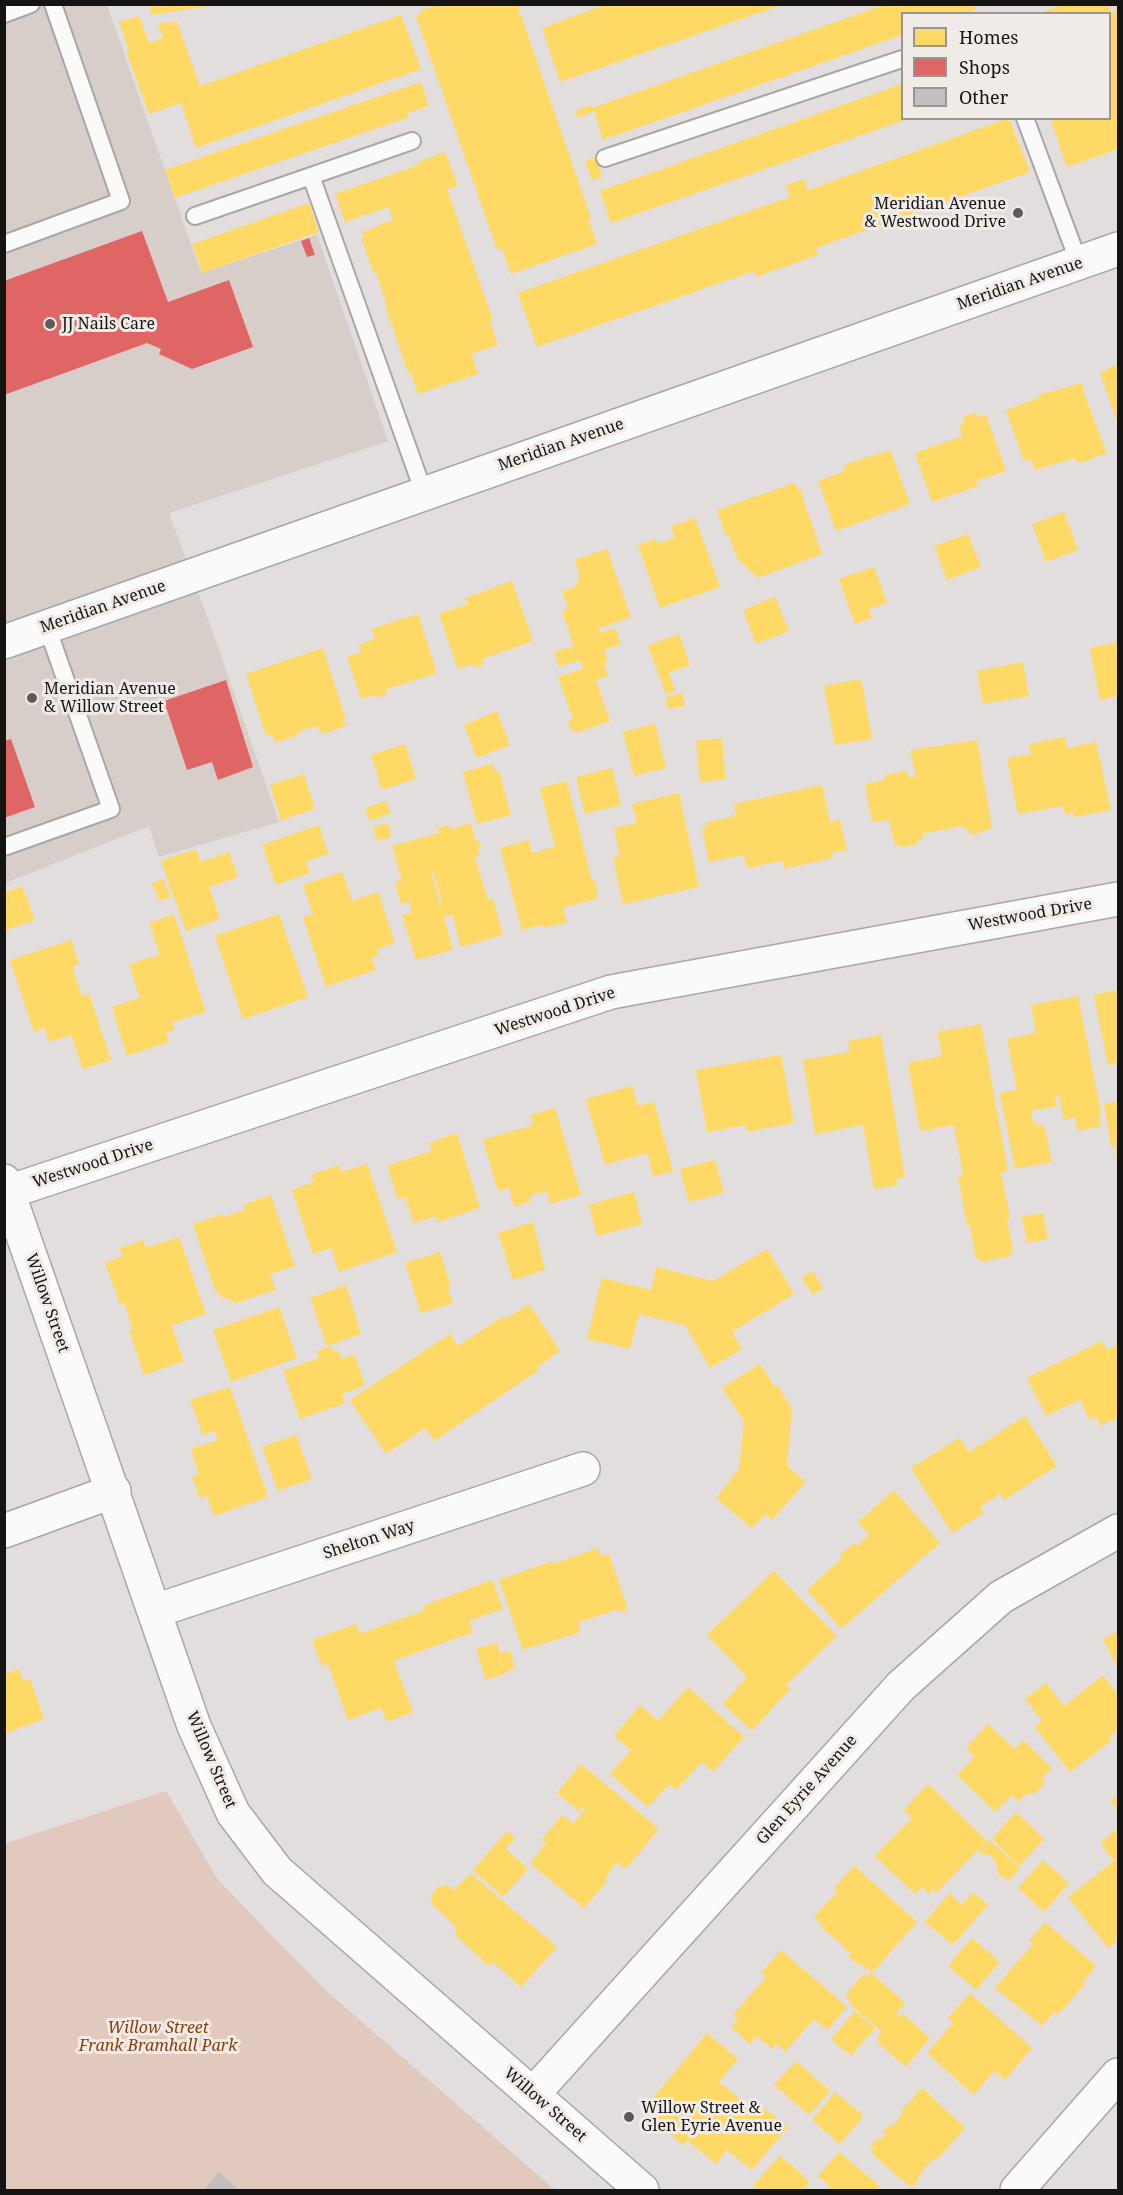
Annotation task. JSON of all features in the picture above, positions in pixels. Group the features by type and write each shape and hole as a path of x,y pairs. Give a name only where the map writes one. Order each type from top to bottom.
{"street":[{"name":"Meridian Avenue","path":"4,642 1119,249"},
{"name":"Westwood Drive","path":"6,1187 611,992 1119,899"},
{"name":"Willow Street","path":"6,1187 114,1491 194,1726 234,1813 277,1871 642,2190"},
{"name":"Shelton Way","path":"155,1611 583,1468"},
{"path":"4,1531 114,1491"},
{"name":"Glen Eyrie Avenue","path":"533,2094 901,1686 1001,1598 1119,1531"},
{"path":"1017,2190 1119,2075"}],"lane":[{"path":"4,14 31,4"},
{"path":"4,244 121,201 53,4"},
{"path":"605,158 901,60"},
{"path":"1025,120 1079,263"},
{"path":"195,216 412,141"},
{"path":"311,176 424,494"},
{"path":"4,847 111,809 47,627"}],"shaded area":[{"path":"5,5 107,5 201,273 317,235 388,441 169,513 279,822 159,857 149,826 5,883"}],"green space":[{"name":"Willow Street Frank Bramhall Park","path":"166,1791 218,1880 323,1988 555,2190 5,2190 4,1844"}],"building: Homes":[{"path":"150,4 210,4 210,6 151,15"},
{"path":"439,4 517,4 591,218 588,219 597,244 511,274 502,249 497,250 416,16 421,15 420,11"},
{"path":"608,4 782,5 560,82 542,28"},
{"path":"887,4 974,4 976,9 969,12 901,12 901,35 603,140 594,111 578,118 575,111 591,105 592,108"},
{"path":"1063,4 1109,4 1111,12 1044,12"},
{"path":"1118,10 1118,149 1067,167 1051,120 1111,120 1111,12"},
{"path":"401,15 421,69 196,148 181,103 149,114 126,51 129,50 119,22 139,16 149,43 163,38 158,23 177,22 200,86"},
{"path":"421,82 429,106 407,113 409,117 175,198 165,170"},
{"path":"901,84 901,120 905,120 611,223 600,191"},
{"path":"1003,120 1010,120 1030,172 816,248 818,255 756,277 754,271 537,347 518,293 790,197 786,185 804,179 808,190"},
{"path":"445,152 458,186 447,189 493,320 490,321 498,345 472,354 478,374 418,394 385,306 387,305 376,273 374,274 361,238 364,237 362,232 393,220 388,207 345,222 335,194 419,165 418,162"},
{"path":"596,157 602,177 592,180 585,161"},
{"path":"309,203 319,232 202,273 192,244"},
{"path":"1118,364 1118,423 1100,373"},
{"path":"1082,383 1107,453 1078,464 1076,458 1034,470 1031,459 1024,461 1006,410 1039,398 1038,395"},
{"path":"976,413 978,417 986,415 1006,471 976,481 978,486 932,502 915,453 963,436 959,425 965,423 963,417"},
{"path":"890,450 910,504 836,531 818,481 845,471 844,467 847,464"},
{"path":"795,483 798,490 800,489 822,554 758,578 737,558 717,510"},
{"path":"1064,512 1078,550 1046,562 1032,524"},
{"path":"695,518 720,587 660,608 638,545 656,539 658,544 675,537 671,526"},
{"path":"968,534 981,567 947,580 934,546"},
{"path":"607,549 631,617 598,629 599,633 615,628 621,644 604,650 608,661 604,663 608,676 596,680 610,721 577,733 576,730 572,732 568,721 573,719 558,677 583,669 580,660 559,667 554,652 574,646 562,611 568,608 562,591 575,587 580,576 575,560"},
{"path":"874,567 887,603 869,609 872,618 855,624 839,579"},
{"path":"512,581 533,641 482,659 484,664 474,668 473,664 458,669 439,614 468,604 465,598 491,589 494,592 492,588"},
{"path":"775,597 789,631 756,644 743,610"},
{"path":"418,614 437,673 385,690 386,695 378,698 376,695 361,699 347,657 361,652 359,645 375,639 371,629"},
{"path":"679,634 690,665 669,673 675,691 666,694 648,646"},
{"path":"1118,642 1118,696 1100,700 1090,648"},
{"path":"323,648 346,726 322,734 317,726 275,743 272,734 266,736 246,674"},
{"path":"1023,662 1029,696 983,704 977,671"},
{"path":"861,679 872,739 835,745 824,686"},
{"path":"682,693 685,706 668,709 666,697"},
{"path":"497,711 510,745 477,758 464,725"},
{"path":"655,724 666,768 634,776 623,732"},
{"path":"1065,737 1067,748 1096,742 1111,810 1074,817 1074,812 1065,814 1063,806 1018,814 1007,758 1031,754 1029,744"},
{"path":"722,738 726,779 700,782 696,741"},
{"path":"977,740 992,828 974,835 963,826 921,834 923,839 915,845 904,847 895,845 889,820 872,822 865,784 885,780 885,775 907,771 908,777 916,776 910,750"},
{"path":"405,744 416,779 382,790 371,755"},
{"path":"493,764 495,772 499,771 511,815 477,824 463,772"},
{"path":"612,768 621,805 585,814 576,777"},
{"path":"304,774 315,809 281,820 270,785"},
{"path":"567,781 598,898 563,908 567,922 544,928 543,925 522,930 500,848 529,840 532,853 555,847 540,788"},
{"path":"822,785 830,822 840,820 847,850 831,853 833,858 784,869 783,861 747,868 744,855 709,862 702,829 706,828 705,823 736,816 734,804"},
{"path":"679,793 699,887 623,904 613,857 620,856 614,828 637,823 632,804"},
{"path":"386,801 391,813 370,821 365,808"},
{"path":"388,823 391,837 377,841 373,827"},
{"path":"471,823 476,842 479,841 481,847 478,848 480,856 475,857 488,900 493,899 503,935 461,947 452,914 444,917 453,950 416,960 402,915 412,912 409,902 401,904 395,882 402,880 392,846 439,833 437,828 449,825 450,829","holes":["433,871 442,903 440,904 431,872"]},
{"path":"319,825 328,854 306,861 310,873 276,885 262,845"},
{"path":"196,849 201,862 229,852 238,877 209,887 220,919 186,931 161,861"},
{"path":"342,872 352,901 378,892 395,943 377,949 379,955 372,958 376,970 326,987 303,917 313,914 303,885"},
{"path":"163,879 171,897 160,901 152,883"},
{"path":"22,886 35,920 4,931 4,893"},
{"path":"174,914 206,1012 172,1022 174,1030 166,1033 169,1042 127,1056 112,1007 140,998 129,964 160,955 149,923"},
{"path":"279,914 308,997 243,1019 215,936"},
{"path":"71,940 79,964 72,967 82,996 89,994 111,1060 83,1069 71,1035 49,1042 44,1028 34,1032 10,960"},
{"path":"1118,990 1118,1063 1108,1065 1094,995"},
{"path":"1078,996 1101,1113 1099,1114 1101,1126 1078,1131 1075,1117 1064,1120 1059,1095 1055,1096 1057,1106 1031,1111 1033,1122 1036,1121 1037,1127 1044,1125 1052,1162 1015,1169 1000,1093 1017,1090 1007,1039 1036,1033 1031,1005"},
{"path":"981,1024 1008,1171 1001,1172 1010,1218 1007,1219 1013,1251 1010,1252 1011,1256 981,1262 980,1258 976,1259 970,1225 967,1226 958,1176 963,1175 954,1125 920,1131 908,1063 942,1056 937,1032"},
{"path":"881,1035 905,1177 896,1179 897,1185 874,1189 863,1125 815,1134 803,1060 850,1052 848,1041"},
{"path":"781,1055 794,1123 747,1132 746,1125 707,1132 696,1070"},
{"path":"632,1086 638,1106 654,1102 673,1171 653,1177 647,1153 605,1165 586,1099"},
{"path":"1118,1101 1117,1158 1115,1146 1111,1147 1104,1104"},
{"path":"555,1108 581,1195 550,1204 547,1191 530,1196 531,1201 514,1207 509,1188 498,1191 483,1140 533,1125 530,1115"},
{"path":"457,1133 480,1208 438,1222 436,1216 414,1223 405,1197 398,1199 387,1166 432,1151 429,1143"},
{"path":"715,1160 724,1193 689,1202 680,1169"},
{"path":"367,1164 397,1252 339,1272 331,1248 313,1254 292,1190 314,1182 311,1175 339,1165 341,1172"},
{"path":"634,1192 642,1224 597,1236 589,1205"},
{"path":"271,1195 295,1266 270,1274 276,1290 236,1303 220,1296 219,1292 216,1293 193,1224 223,1214 224,1217 245,1210 243,1205"},
{"path":"1043,1213 1048,1239 1027,1243 1022,1216"},
{"path":"533,1222 545,1270 513,1280 498,1233"},
{"path":"179,1237 206,1314 171,1324 184,1361 144,1375 129,1330 133,1329 124,1303 120,1304 105,1263 123,1256 120,1248 143,1240 146,1248"},
{"path":"767,1249 794,1294 732,1332 742,1349 710,1368 685,1325 639,1314 630,1349 587,1339 602,1278 651,1290 656,1267 713,1281"},
{"path":"440,1252 451,1285 447,1287 453,1303 421,1313 405,1263"},
{"path":"813,1271 823,1288 813,1295 802,1278"},
{"path":"346,1285 361,1334 327,1346 310,1298"},
{"path":"529,1304 560,1351 537,1367 539,1370 434,1441 425,1428 386,1454 350,1400 450,1334 458,1346 504,1316 506,1319"},
{"path":"279,1307 297,1358 231,1382 213,1330"},
{"path":"1102,1341 1107,1350 1118,1344 1118,1422 1117,1418 1101,1426 1096,1417 1090,1420 1080,1400 1046,1416 1027,1378"},
{"path":"331,1346 333,1352 338,1350 341,1359 354,1354 365,1385 342,1394 345,1403 300,1419 283,1371 319,1358 317,1351"},
{"path":"760,1364 775,1387 778,1385 792,1409 787,1466 806,1482 772,1520 765,1514 752,1528 716,1498 739,1469 744,1421 722,1388"},
{"path":"230,1387 268,1497 214,1516 207,1496 200,1498 192,1476 199,1474 191,1449 218,1440 215,1431 203,1435 190,1400"},
{"path":"1025,1416 1057,1466 1004,1500 1000,1494 980,1507 984,1513 952,1533 911,1468 959,1438 969,1452"},
{"path":"296,1435 312,1479 278,1491 262,1447"},
{"path":"894,1490 940,1543 841,1629 807,1590 841,1559 839,1556 854,1543 857,1546 869,1535 858,1522"},
{"path":"598,1548 601,1556 609,1554 628,1609 619,1612 618,1609 578,1623 581,1632 523,1650 499,1580"},
{"path":"774,1571 837,1636 786,1685 790,1689 752,1731 723,1704 747,1677 707,1635"},
{"path":"492,1580 503,1609 469,1621 473,1632 394,1661 413,1712 387,1722 381,1708 348,1720 328,1664 322,1666 312,1640 356,1624 360,1634 425,1610 423,1606"},
{"path":"1118,1631 1118,1668 1103,1639"},
{"path":"497,1643 500,1653 510,1651 515,1668 486,1680 476,1649"},
{"path":"19,1669 23,1681 30,1679 44,1719 4,1734 4,1674"},
{"path":"1103,1675 1118,1695 1118,1730 1109,1737 1112,1740 1070,1772 1035,1727 1042,1721 1025,1699 1046,1683 1064,1706"},
{"path":"688,1687 744,1737 713,1772 702,1762 676,1790 669,1784 648,1807 610,1774 631,1750 614,1736 640,1705 658,1721"},
{"path":"988,1724 1014,1749 1023,1740 1052,1768 1042,1778 1046,1782 1033,1795 1029,1792 1019,1802 1012,1795 995,1812 957,1775 975,1757 966,1748"},
{"path":"581,1764 659,1829 626,1869 617,1862 605,1878 608,1880 584,1908 530,1863 546,1843 541,1840 562,1815 573,1824 585,1809 583,1807 579,1811 557,1793"},
{"path":"928,1784 987,1841 936,1893 933,1889 929,1894 922,1887 915,1894 875,1856 912,1818 904,1810"},
{"path":"1118,1795 1118,1811 1111,1801"},
{"path":"1015,1813 1044,1839 1019,1866 993,1840 995,1839 993,1837"},
{"path":"1118,1828 1118,1940 1108,1948 1068,1897 1114,1861 1100,1843"},
{"path":"507,1831 515,1838 506,1849 528,1869 503,1897 473,1870"},
{"path":"989,1840 1020,1868 1009,1881 998,1874 996,1863 991,1856 978,1852"},
{"path":"1043,1860 1069,1883 1044,1912 1018,1888"},
{"path":"854,1866 917,1922 872,1973 848,1956 851,1953 820,1926 821,1924 814,1917 838,1891 834,1888"},
{"path":"470,1873 557,1947 521,1987 493,1962 489,1966 455,1935 456,1927 432,1904 431,1896 438,1887 448,1885 454,1891"},
{"path":"973,1892 988,1905 953,1945 925,1922 949,1893 962,1905"},
{"path":"1045,1922 1096,1966 1082,1983 1084,1985 1058,2015 1054,2012 1042,2026 995,1988 1033,1944 1029,1941"},
{"path":"972,1938 1000,1962 976,1990 948,1966"},
{"path":"781,1950 847,2007 827,2030 814,2019 785,2052 776,2044 772,2049 757,2036 750,2044 731,2027 738,2019 733,2015 766,1977 761,1973"},
{"path":"871,1973 905,2003 896,2014 900,2017 903,2014 930,2038 906,2067 878,2043 880,2041 876,2038 893,2018 881,2031 848,2002 850,2000 845,1995 864,1974 868,1977"},
{"path":"970,1993 1032,2048 1005,2080 994,2071 974,2095 927,2053 953,2023 948,2018"},
{"path":"855,2011 875,2028 851,2056 831,2039"},
{"path":"707,2033 738,2059 719,2082 752,2109 758,2103 788,2127 752,2170 727,2150 716,2164 687,2140 683,2146 644,2109"},
{"path":"796,2061 830,2091 809,2115 774,2085"},
{"path":"922,2088 965,2128 936,2161 933,2159 922,2171 915,2185 909,2186 870,2152 874,2148 871,2145 877,2138 880,2140 886,2134 883,2132 903,2114 901,2111"},
{"path":"835,2092 864,2116 840,2144 812,2120"},
{"path":"839,2152 880,2186 877,2189 879,2190 827,2190 830,2187 818,2176"},
{"path":"780,2155 810,2182 803,2190 760,2190 754,2185"}],"building: Shops":[{"path":"142,231 168,302 229,280 253,347 192,369 159,354 161,349 147,343 4,395 4,281"},
{"path":"309,238 315,255 307,257 301,241"},
{"path":"226,680 253,767 218,780 212,762 187,770 164,701"},
{"path":"11,739 35,807 4,818 4,741"}],"building: Other":[{"path":"219,2172 239,2190 203,2190"}],"place":[{"name":"Meridian Avenue & Westwood Drive","path":"1018,213"},
{"name":"JJ Nails Care","path":"50,324"},
{"name":"Meridian Avenue & Willow Street","path":"32,698"},
{"name":"Willow Street & Glen Eyrie Avenue","path":"629,2117"}]}
